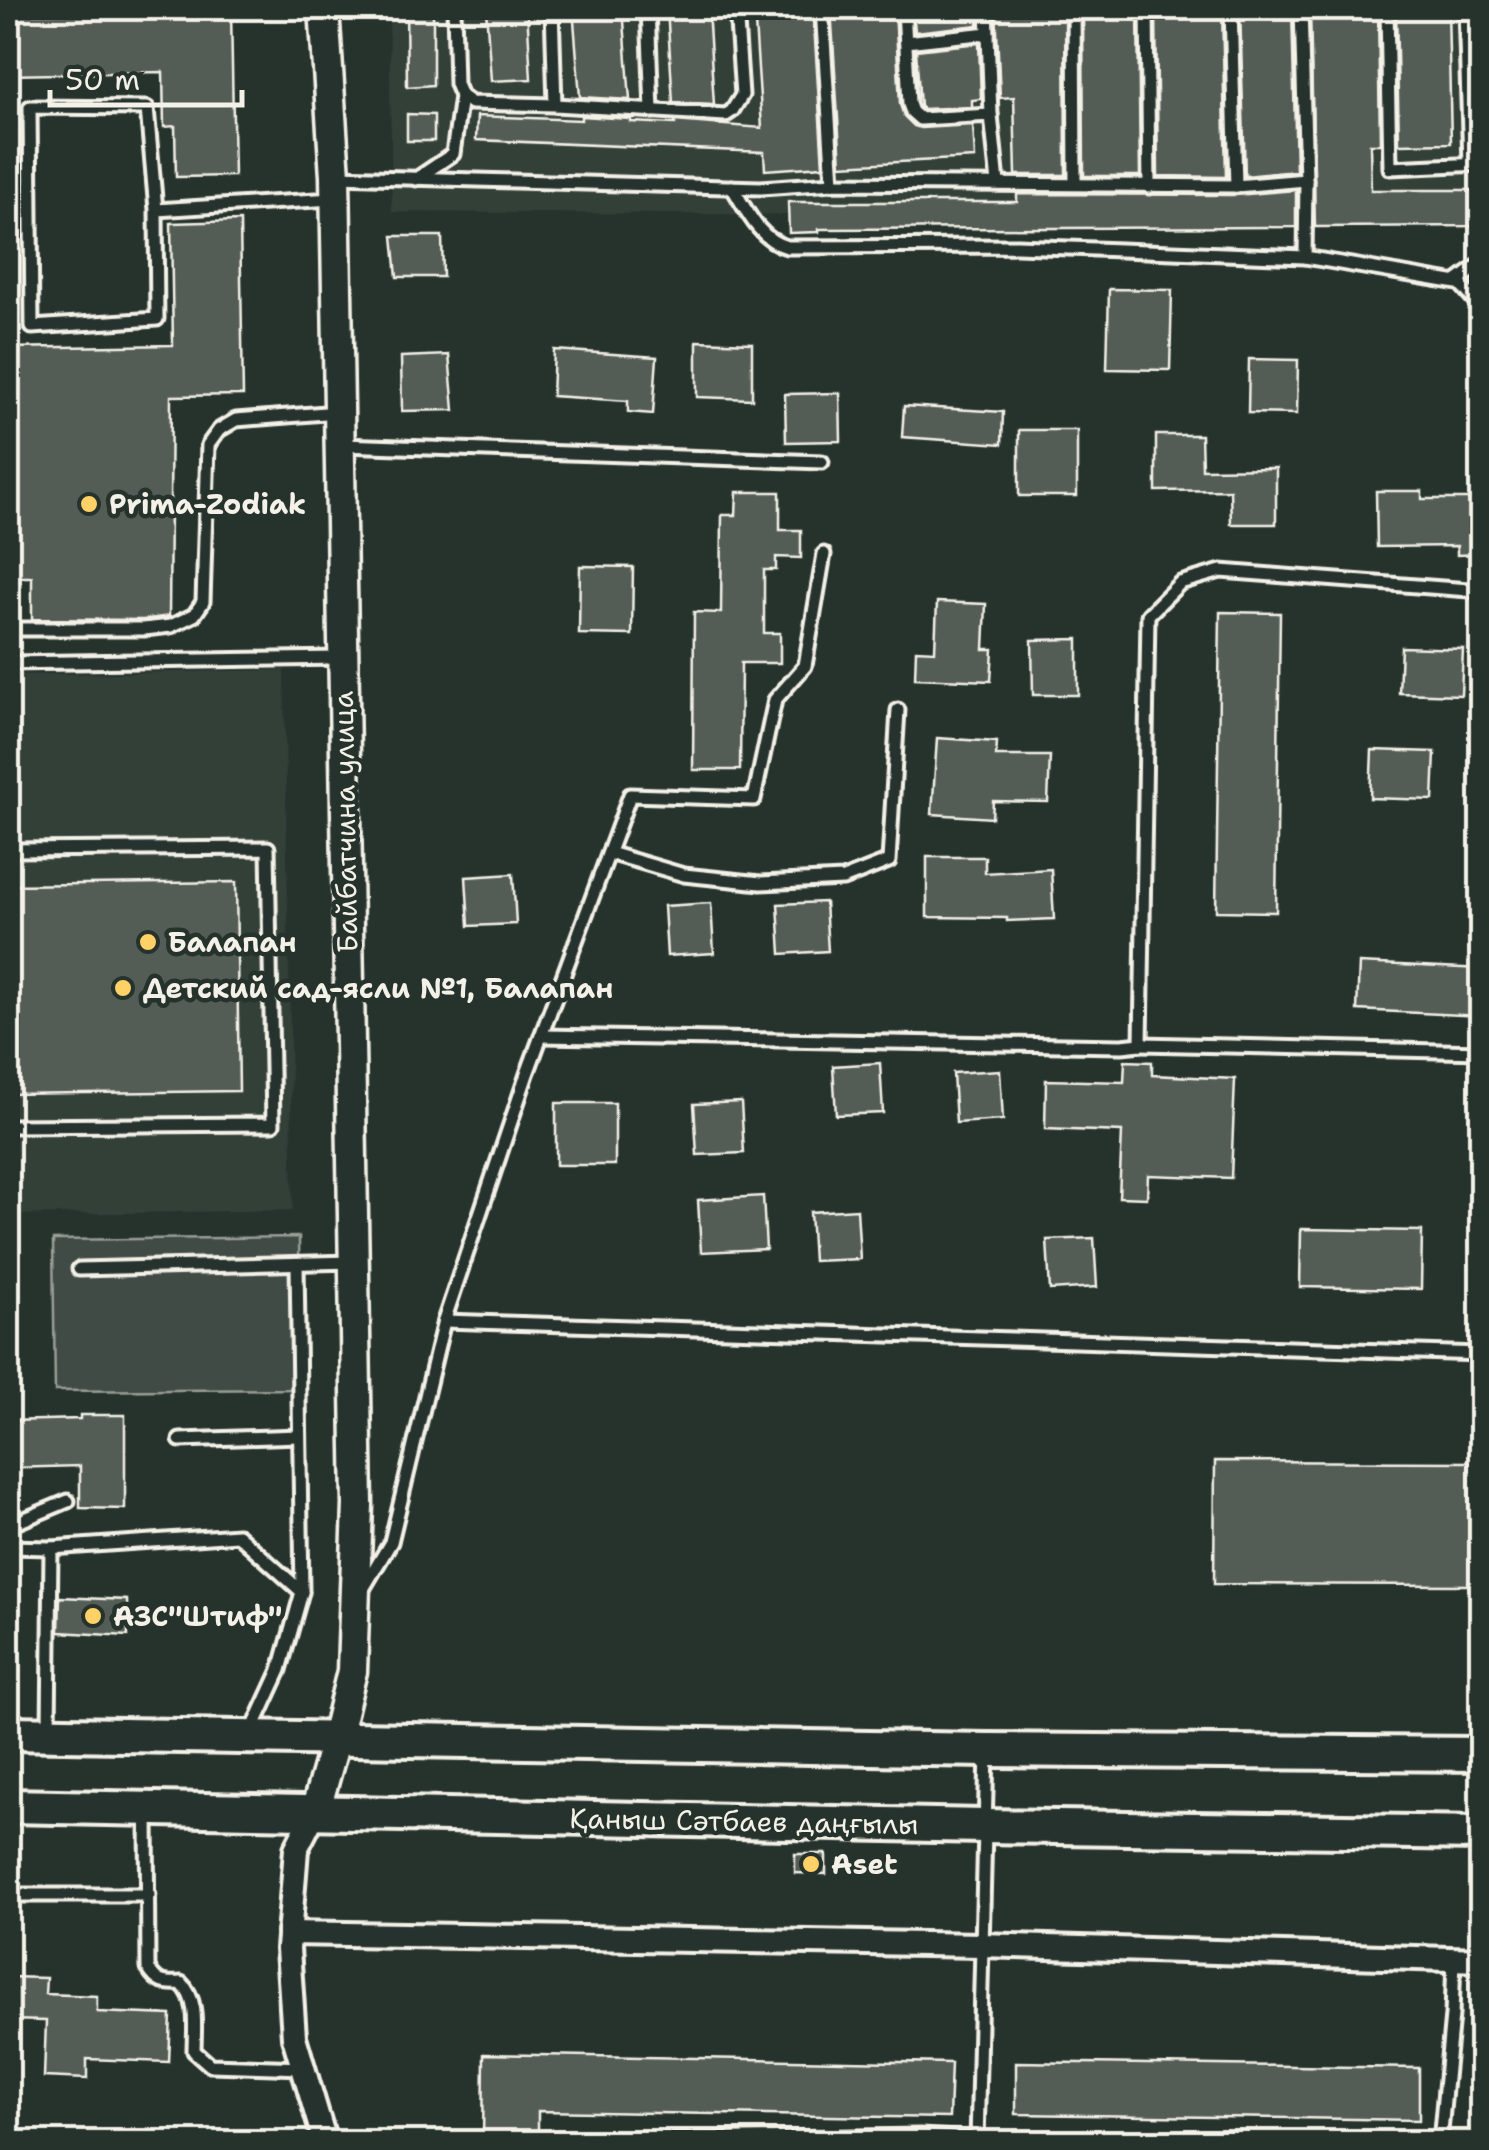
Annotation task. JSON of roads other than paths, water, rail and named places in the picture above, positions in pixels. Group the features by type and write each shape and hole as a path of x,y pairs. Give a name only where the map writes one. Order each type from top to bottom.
{"main road":[{"path":"8,1733 987,1750 1482,1754"},
{"name":"Қаныш Сәтбаев даңғылы","path":"8,1806 1482,1833"}],"street":[{"name":"Байбатчина улица","path":"315,1812 352,1670 358,1506 334,188 324,8"},
{"path":"315,1812 296,1848 288,1949 294,2037 325,2142"},
{"path":"289,1934 982,1945 1482,1960"}],"lane":[{"path":"416,179 453,154 461,96 456,84 454,8"},
{"path":"552,8 555,105"},
{"path":"648,8 652,111"},
{"path":"461,96 471,103 726,115 742,96 743,86 736,8"},
{"path":"822,8 833,183"},
{"path":"904,8 912,112 920,118 992,115"},
{"path":"987,8 998,183"},
{"path":"1074,8 1075,184"},
{"path":"1148,8 1149,187"},
{"path":"1232,8 1236,186"},
{"path":"1301,8 1305,256"},
{"path":"1386,8 1390,168 1476,164 1465,8"},
{"path":"906,42 988,32"},
{"path":"30,107 147,108 156,210 156,319 32,328 30,107"},
{"path":"156,210 416,179 761,188 833,183 1236,186 1306,180"},
{"path":"732,187 764,234 787,247 1018,246 1305,256 1456,283 1482,263"},
{"path":"1458,281 1482,309"},
{"path":"8,629 144,630 171,626 194,615 203,602 208,445 219,430 236,420 338,412"},
{"path":"338,445 822,462"},
{"path":"355,1600 391,1542 444,1320 541,1036 630,795 754,799 775,700 805,666 824,554"},
{"path":"1141,1044 1148,615 1180,583 1221,571 1482,591"},
{"path":"8,663 342,658"},
{"path":"609,853 684,875 761,884 843,879 889,861 898,710"},
{"path":"8,850 268,848 273,1124 8,1126"},
{"path":"541,1036 1482,1052"},
{"path":"79,1269 353,1262"},
{"path":"249,1736 280,1670 302,1592 297,1264"},
{"path":"444,1320 1482,1354"},
{"path":"180,1440 298,1436"},
{"path":"8,1526 68,1501"},
{"path":"8,1547 50,1548 238,1536 302,1592"},
{"path":"48,1734 50,1548"},
{"path":"978,2140 987,1750"},
{"path":"147,1809 148,1968 163,1984 181,1984 191,1992 194,2051 210,2065 304,2068"},
{"path":"8,1895 149,1895"},
{"path":"1440,2142 1454,1959"},
{"path":"588,2142 1028,2142"}],"place":[{"name":"Prima-Zodiak","path":"89,504"},
{"name":"Балапан","path":"148,942"},
{"name":"Детский сад-ясли №1, Балапан","path":"123,988"},
{"name":"АЗС\"Штиф\"","path":"93,1616"},
{"name":"Aset","path":"811,1864"}]}
